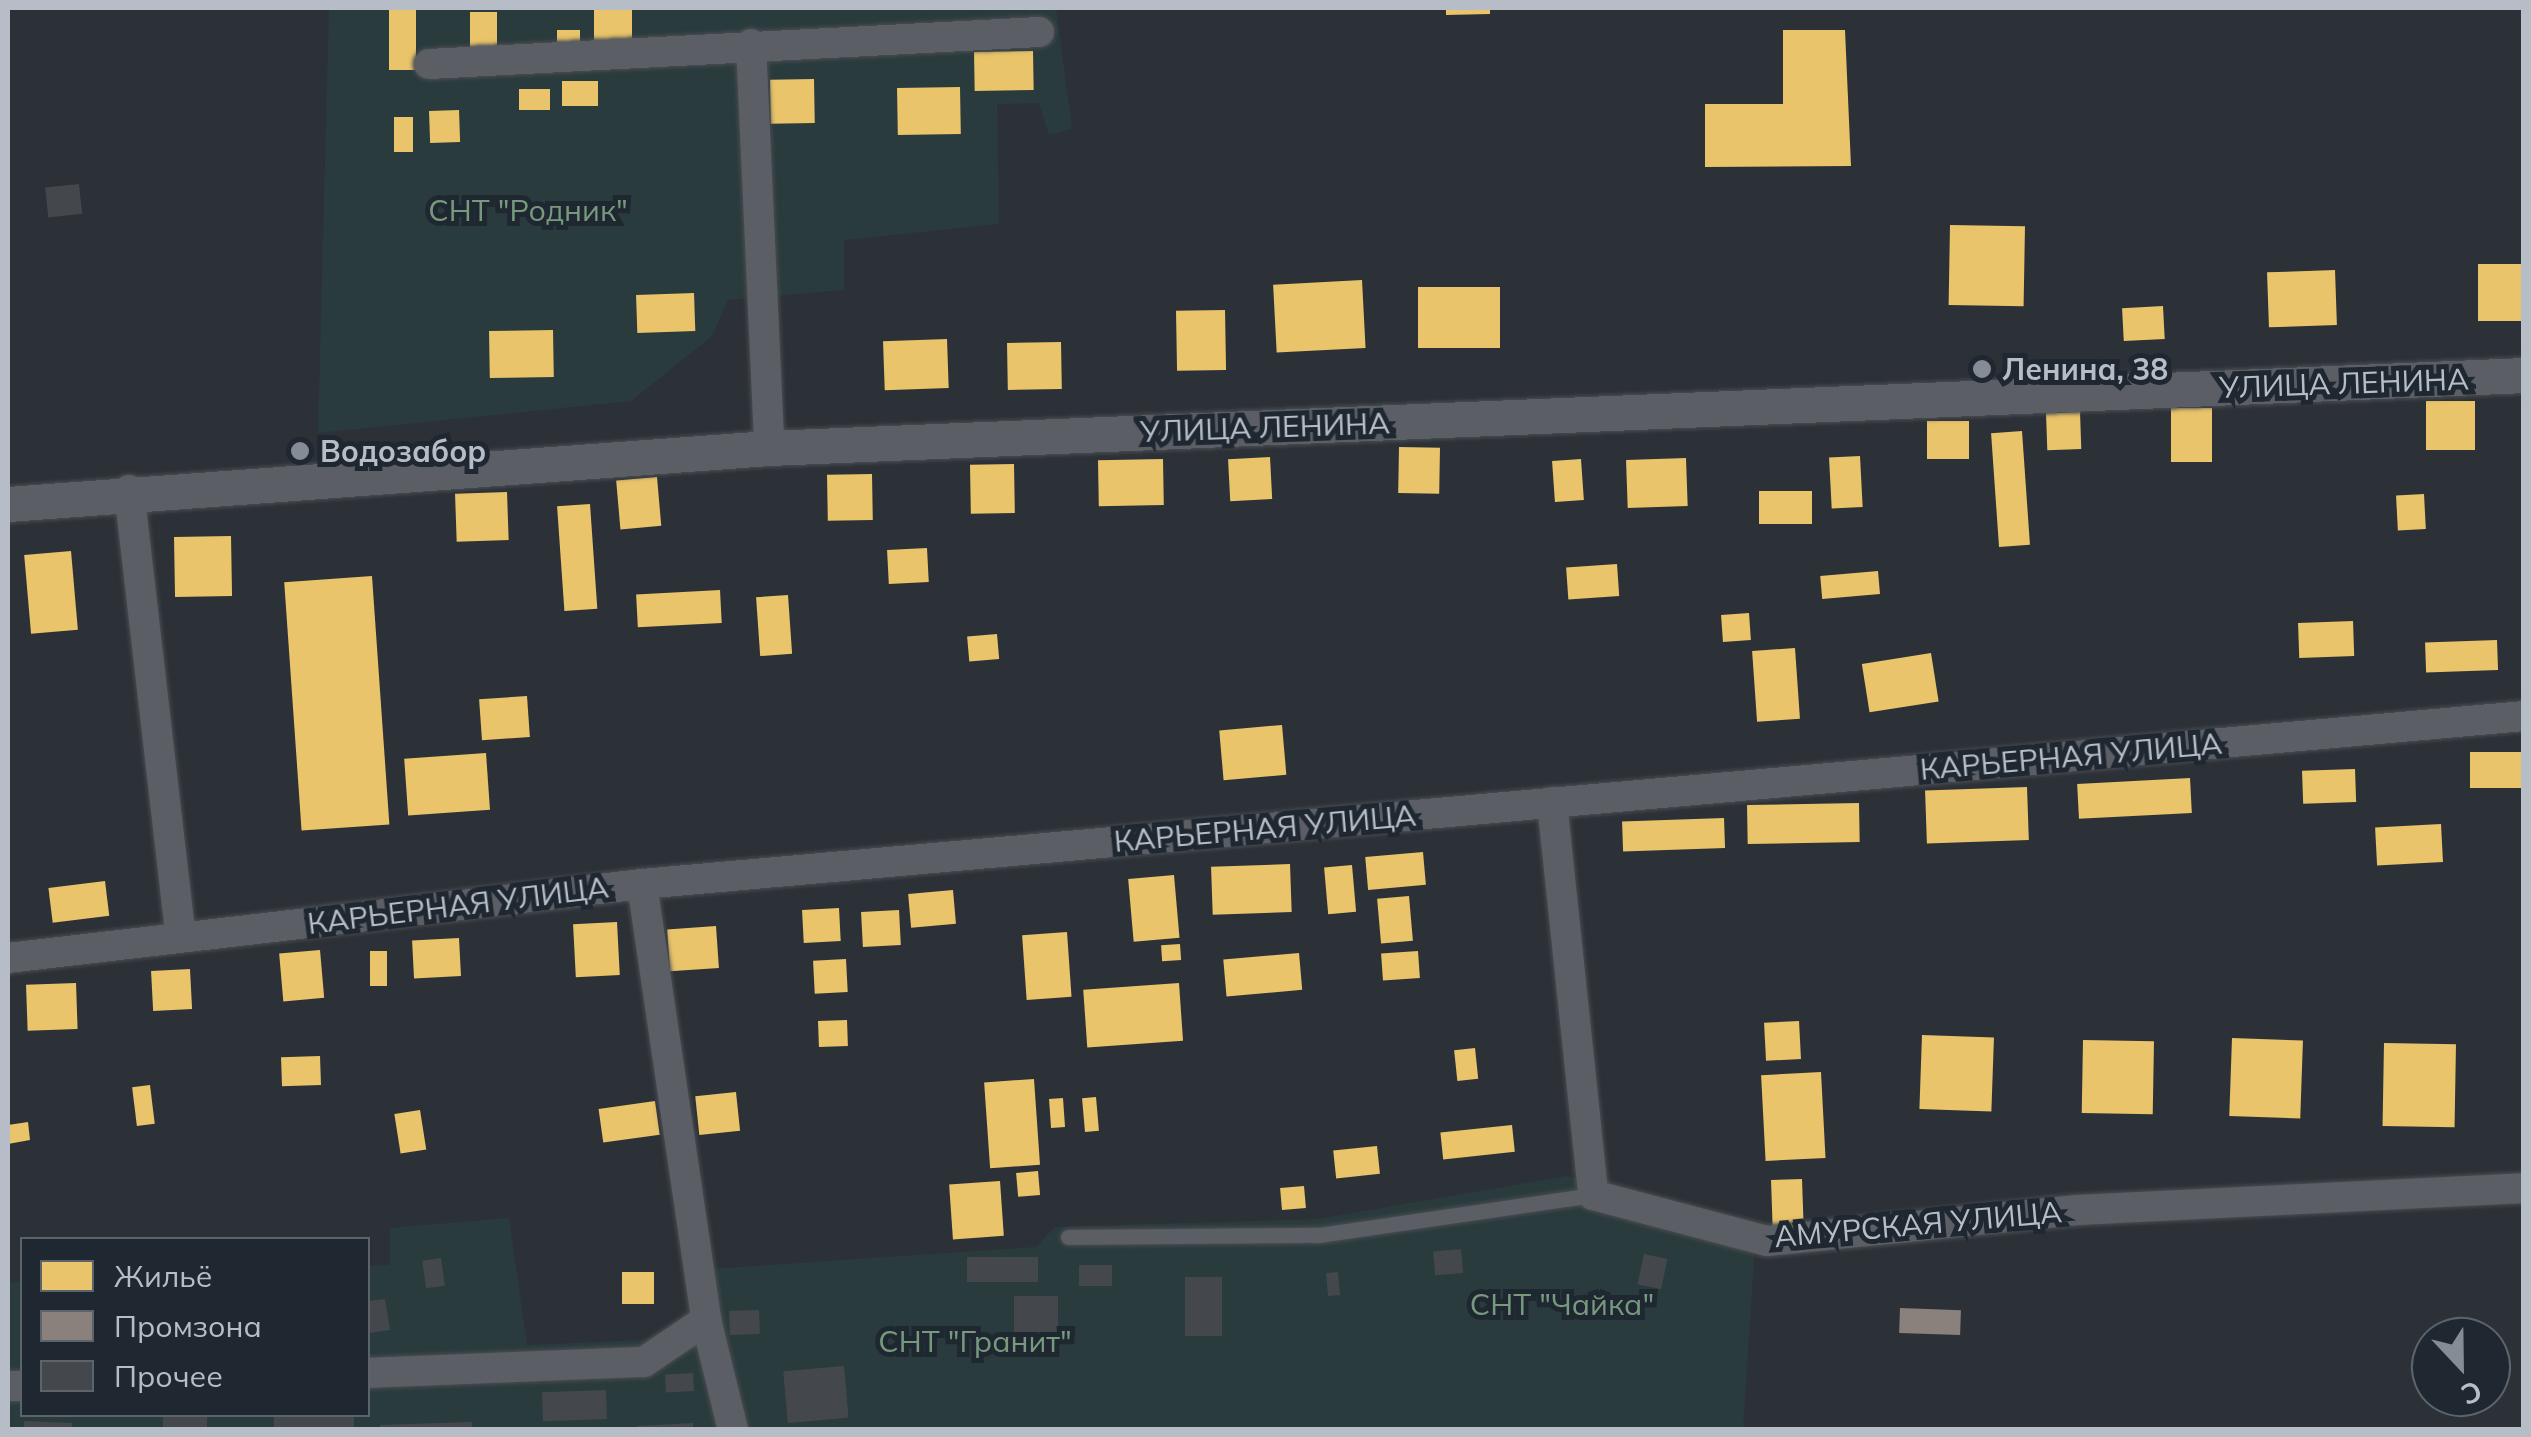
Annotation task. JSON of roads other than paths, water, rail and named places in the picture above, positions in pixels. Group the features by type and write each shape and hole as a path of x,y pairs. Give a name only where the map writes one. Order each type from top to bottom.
{"street":[{"path":"429,64 750,44 1039,32"},
{"path":"750,44 769,448"},
{"name":"УЛИЦА ЛЕНИНА","path":"8,504 129,490 769,448 2524,375"},
{"path":"129,490 180,937"},
{"name":"КАРЬЕРНАЯ УЛИЦА","path":"8,958 642,884 2524,716"},
{"path":"1552,802 1593,1195"},
{"path":"642,884 706,1320 732,1430"},
{"name":"АМУРСКАЯ УЛИЦА","path":"1593,1195 1767,1241 2077,1210 2524,1188"},
{"path":"370,1372 644,1362 706,1320"}],"lane":[{"path":"1068,1237 1320,1235 1593,1195"}],"place":[{"name":"Ленина, 38","path":"1982,369"},
{"name":"Водозабор","path":"300,451"}],"park label":[{"name":"СНТ \"Родник\"","path":"528,210"},
{"name":"СНТ \"Чайка\"","path":"1562,1304"},
{"name":"СНТ \"Гранит\"","path":"975,1341"}]}
